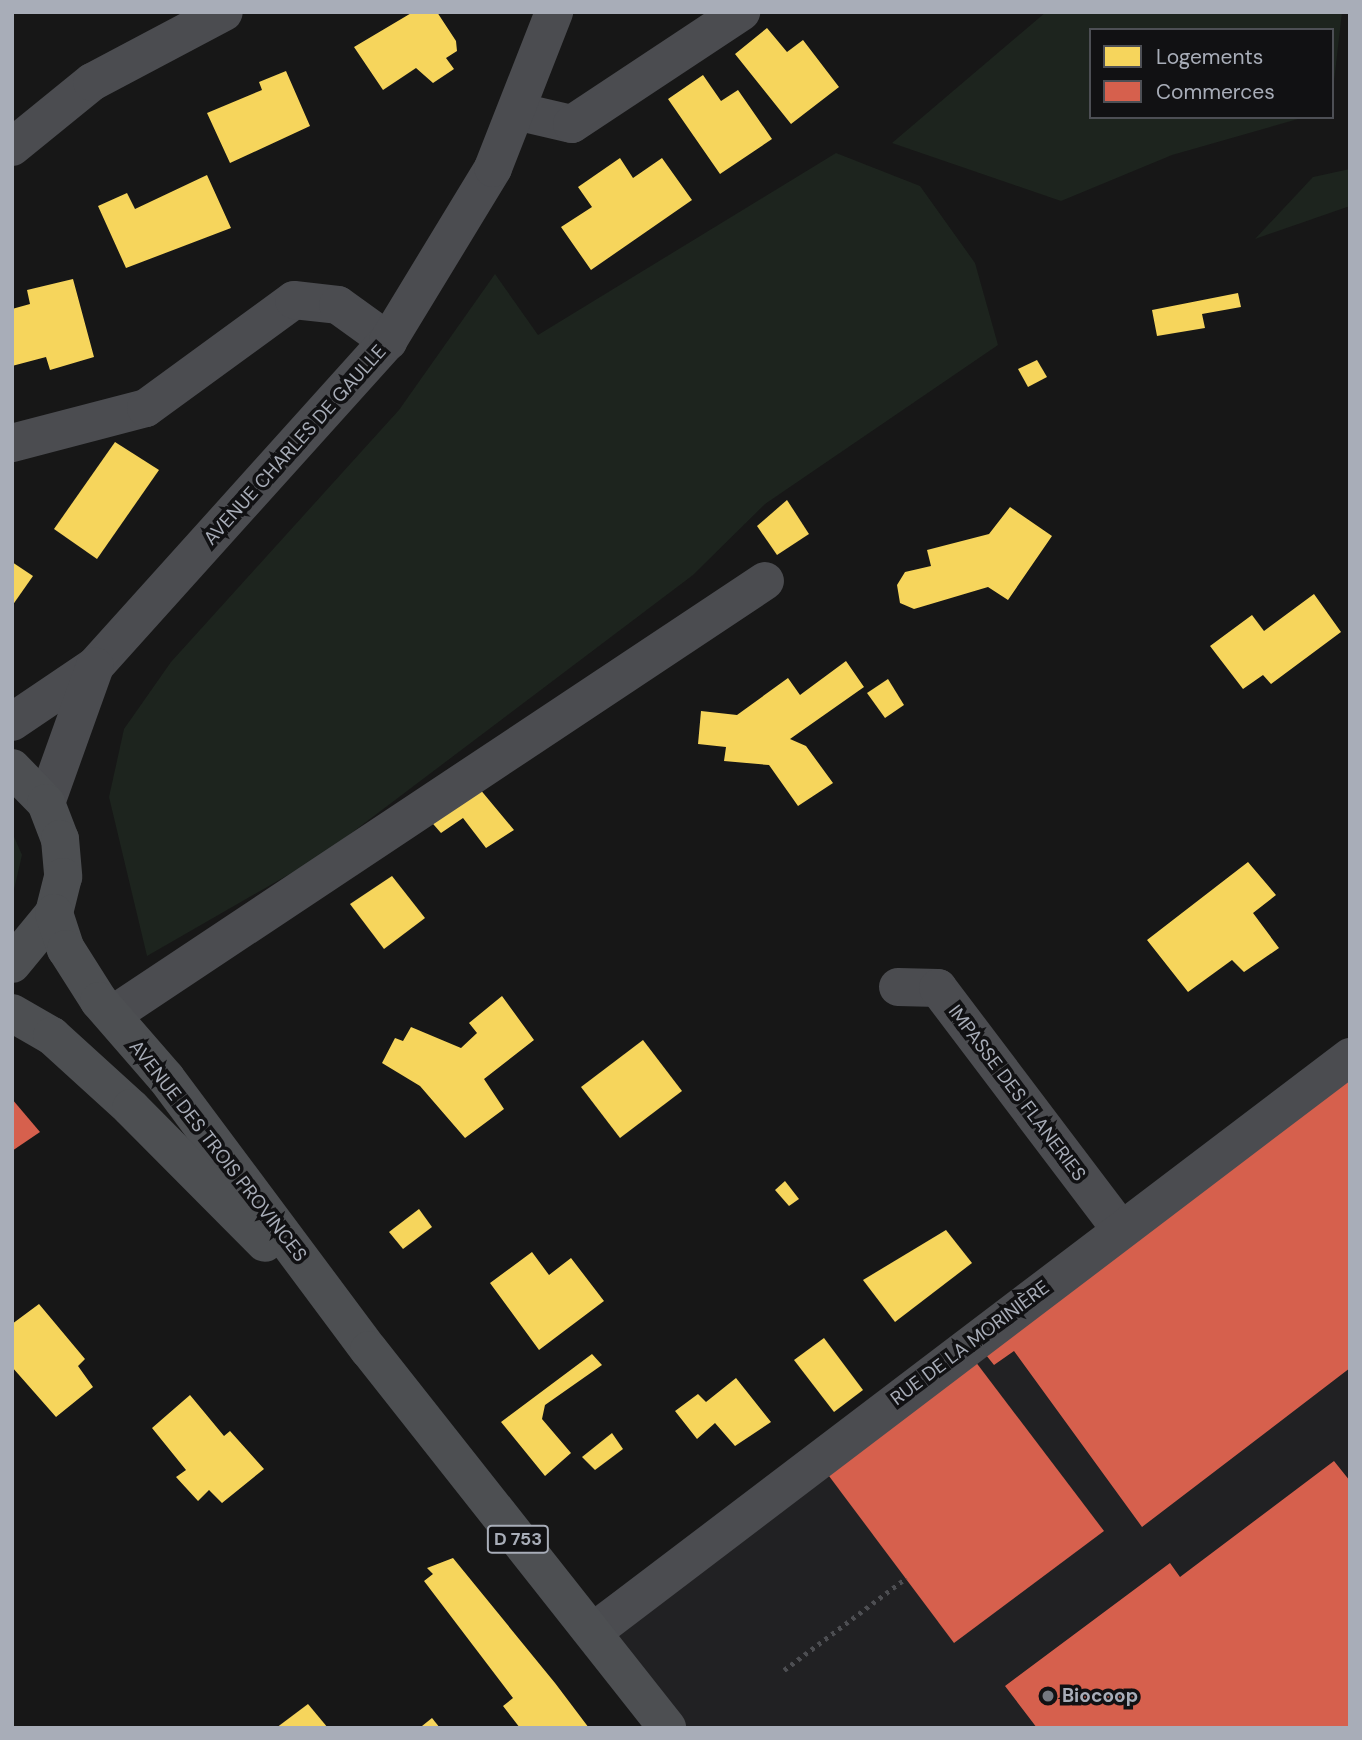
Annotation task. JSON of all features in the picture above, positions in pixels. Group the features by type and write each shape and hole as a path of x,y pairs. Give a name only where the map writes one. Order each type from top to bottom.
{"main road":[{"path":"12,768 46,803 60,839 63,877 54,913 12,964"},
{"name":"AVENUE DES TROIS PROVINCES","path":"54,913 66,949 112,1016 166,1078 369,1350 667,1728"},
{"name":"AVENUE DES TROIS PROVINCES","path":"12,1013 52,1036 131,1108 369,1350"}],"street":[{"path":"12,148 92,82 224,12"},
{"name":"AVENUE CHARLES DE GAULLE","path":"12,722 95,666 388,341 468,216 520,112 554,12"},
{"path":"520,112 572,124 741,12"},
{"path":"12,443 146,408 294,300 338,305 388,341"},
{"path":"112,1016 765,581"},
{"name":"AVENUE CHARLES DE GAULLE","path":"46,803 95,666"},
{"name":"IMPASSE DES FLANERIES","path":"898,987 938,988 1120,1229"},
{"name":"RUE DE LA MORINIÈRE","path":"593,1632 1120,1229 1350,1057"}],"path":[{"path":"784,1670 906,1578"}],"shaded area":[{"path":"1046,12 1342,12 1334,82 1334,28 1089,28 1089,119 1298,119 1172,155 1061,201 892,143"},
{"path":"836,153 920,186 975,263 998,345 765,504 693,575 321,856 147,956 109,797 124,729 171,662 399,410 495,274 538,335"},
{"path":"1350,169 1350,206 1255,239 1313,177"},
{"path":"12,832 22,855 12,898"},
{"path":"1350,1067 1350,1728 655,1728 571,1623"}],"building: Logements":[{"path":"413,12 437,12 456,41 457,51 446,58 454,69 433,83 416,68 383,90 354,47"},
{"path":"767,28 787,52 803,40 839,87 791,124 735,54"},
{"path":"286,71 310,126 230,163 207,113 262,90 259,82"},
{"path":"703,75 721,101 738,90 772,139 720,174 668,99"},
{"path":"620,158 633,178 662,158 692,200 591,270 561,227 592,207 578,187"},
{"path":"207,175 231,228 126,268 98,206 127,193 135,209"},
{"path":"73,279 94,357 50,370 46,357 12,366 12,309 30,304 27,290"},
{"path":"1238,293 1241,307 1202,314 1205,328 1157,336 1152,310"},
{"path":"1037,360 1047,377 1028,387 1018,369"},
{"path":"115,442 159,470 97,559 54,529"},
{"path":"787,500 809,534 777,555 757,526"},
{"path":"1010,507 1052,536 1008,600 988,587 914,609 900,603 897,585 905,572 931,566 927,550 989,534"},
{"path":"12,562 33,576 12,606"},
{"path":"1314,594 1341,632 1271,684 1263,675 1243,689 1210,646 1252,615 1264,631"},
{"path":"846,661 864,687 790,739 806,746 833,783 798,806 769,765 724,761 726,747 698,744 701,711 737,715 788,678 800,695"},
{"path":"888,679 904,705 885,718 867,693"},
{"path":"474,782 514,830 486,848 463,818 441,833 427,817"},
{"path":"1248,862 1276,895 1253,913 1279,948 1244,972 1232,960 1188,992 1147,940"},
{"path":"392,876 425,918 384,949 350,904"},
{"path":"502,996 534,1040 484,1079 504,1109 465,1138 420,1086 382,1063 395,1038 403,1041 411,1027 461,1048 477,1033 469,1023"},
{"path":"643,1040 682,1091 620,1138 581,1087"},
{"path":"785,1181 799,1199 789,1206 775,1190"},
{"path":"419,1209 432,1227 403,1249 389,1232"},
{"path":"946,1230 972,1263 895,1322 863,1280"},
{"path":"532,1252 549,1275 571,1258 604,1301 539,1350 490,1283"},
{"path":"39,1304 85,1359 78,1366 93,1387 56,1417 12,1367 12,1324"},
{"path":"824,1338 863,1390 834,1412 794,1360"},
{"path":"592,1354 602,1365 545,1405 542,1419 571,1453 545,1476 501,1422"},
{"path":"736,1378 771,1422 735,1446 715,1423 697,1439 675,1411 698,1394 706,1402"},
{"path":"190,1395 224,1436 230,1431 264,1469 222,1503 209,1490 198,1501 176,1477 186,1470 152,1428"},
{"path":"612,1433 623,1449 595,1470 582,1457"},
{"path":"453,1558 589,1728 520,1728 503,1706 513,1698 424,1581 433,1574 427,1568"},
{"path":"308,1704 328,1728 276,1728"},
{"path":"432,1718 440,1728 423,1728 422,1726"}],"building: Commerces":[{"path":"1350,1075 1350,1368 1142,1527 1014,1351 994,1365 986,1355"},
{"path":"12,1099 40,1132 12,1151"},
{"path":"975,1361 1104,1531 954,1643 826,1472"},
{"path":"1334,1461 1350,1481 1350,1728 1037,1728 1005,1686 1170,1563 1180,1577"}],"place":[{"name":"Biocoop","path":"1048,1696"}]}
